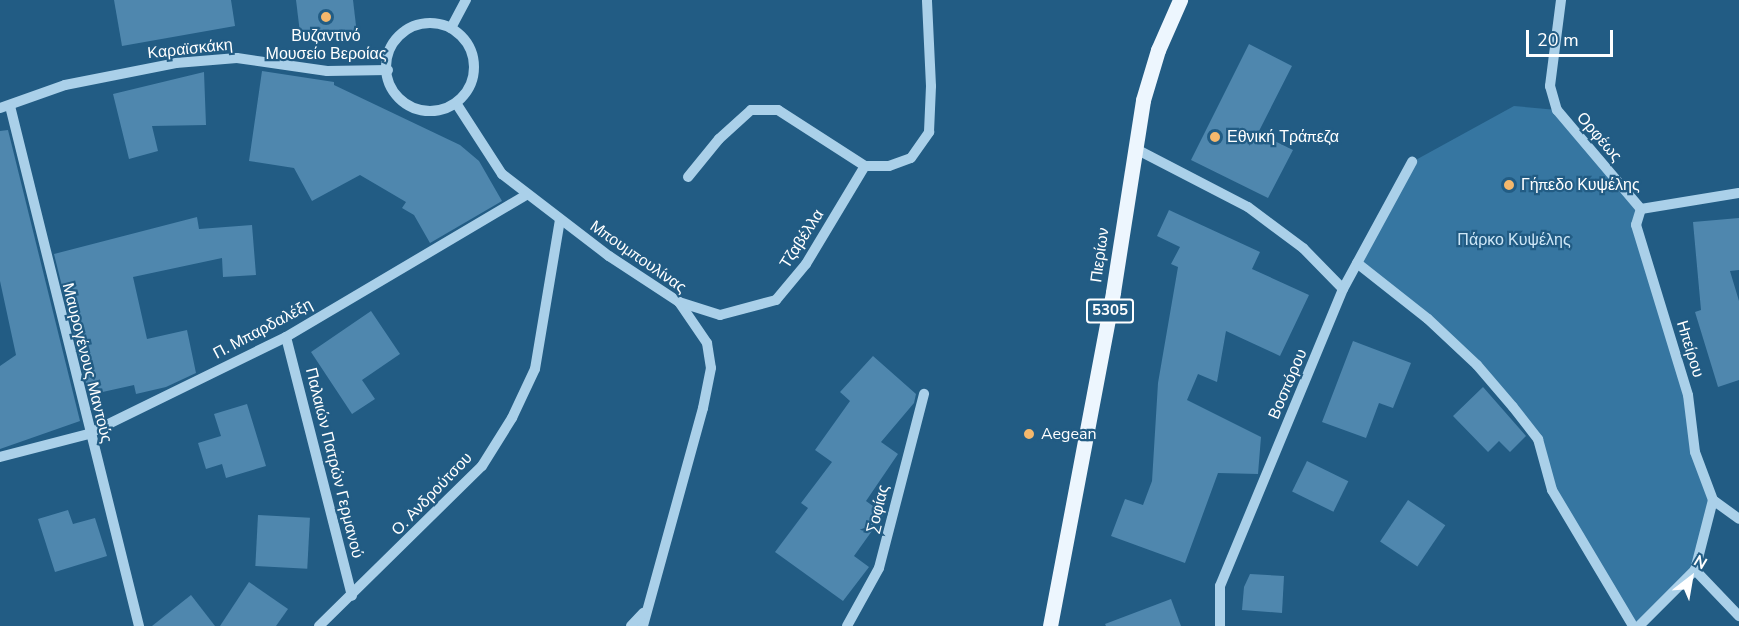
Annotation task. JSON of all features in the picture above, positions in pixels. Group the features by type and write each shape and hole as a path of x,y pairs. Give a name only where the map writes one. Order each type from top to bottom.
{"main road":[{"name":"Πιερίων","path":"1050,626 1112,302 1134,148 1158,50 1180,0"}],"street":[{"path":"451,28 466,0"},
{"path":"688,177 719,139 751,110 777,110 865,166 889,166 911,158 929,132 931,86 927,0"},
{"name":"Ορφέως","path":"1561,0 1550,86 1557,110 1641,209"},
{"path":"436,23 451,28 465,41 474,68 467,92 456,103 438,110 410,106 390,84 389,52 407,29 436,23"},
{"name":"Καραϊσκάκη","path":"5,107 66,85 196,62 237,58 327,71 388,70"},
{"name":"Μπουμπουλίνας","path":"456,103 502,174 526,195 679,302 707,343 711,368 643,613"},
{"name":"Μαυρογένους Μαντούς","path":"5,107 139,626"},
{"path":"1134,148 1248,207 1303,248 1343,290"},
{"name":"Βοσπόρου","path":"1220,626 1220,586 1343,290 1412,162"},
{"name":"Τζαβέλλα","path":"679,302 720,315 776,300 807,264 865,166"},
{"path":"1641,209 1739,193"},
{"name":"Π. Μπαρδαλέξη","path":"0,458 88,434 286,337 526,195"},
{"name":"Ηπείρου","path":"1641,209 1636,225 1688,395 1695,452 1713,500"},
{"name":"Ο. Ανδρούτσου","path":"319,626 482,466 512,418 535,369 560,219"},
{"path":"1357,263 1477,364 1538,439 1552,490 1633,626"},
{"name":"Παλαιών Πατρών Γερμανού","path":"286,337 352,596"},
{"name":"Σοφίας","path":"847,626 879,568 924,394"},
{"path":"1639,626 1695,570 1713,500 1739,519"},
{"path":"1695,570 1739,616"},
{"path":"631,626 643,613"},
{"path":"643,613 643,626"}],"green space":[{"name":"Πάρκο Κυψέλης","path":"1514,106 1557,110 1641,209 1636,225 1688,395 1695,452 1713,500 1695,570 1633,626 1552,490 1538,439 1477,365 1357,263 1412,162"}],"building":[{"path":"114,0 231,0 235,26 122,46"},
{"name":"Βυζαντινό Μουσείο Βεροίας","path":"296,0 353,0 357,34 301,41"},
{"path":"1249,44 1292,66 1258,133 1293,150 1268,198 1191,160"},
{"path":"262,71 334,82 334,85 460,145 479,161 502,201 430,243 414,215 402,208 406,202 360,175 312,201 294,168 249,161"},
{"path":"204,72 206,125 152,126 158,151 129,159 113,94"},
{"path":"8,130 80,421 0,449 0,366 16,355 0,281 0,131"},
{"path":"1169,210 1260,252 1252,269 1309,295 1280,356 1226,331 1217,382 1198,374 1187,400 1261,437 1258,474 1218,473 1185,563 1111,536 1125,499 1143,505 1152,481 1158,383 1178,267 1171,264 1180,247 1157,236"},
{"path":"197,217 199,229 252,225 256,275 223,277 222,258 133,277 147,339 187,330 196,373 166,387 136,394 134,385 89,395 54,254"},
{"path":"1739,218 1739,270 1730,271 1739,301 1739,380 1718,387 1695,312 1701,310 1693,222"},
{"path":"371,311 400,354 362,380 375,399 352,414 311,352"},
{"path":"1353,341 1411,363 1393,408 1379,403 1366,438 1322,422"},
{"path":"873,356 916,394 914,403 881,442 898,454 866,501 884,514 854,556 869,567 843,601 775,552 808,508 801,503 832,462 815,450 850,401 840,392"},
{"path":"1483,387 1526,436 1510,452 1499,441 1488,452 1453,416"},
{"path":"247,404 266,466 226,478 222,464 206,469 198,443 221,436 214,414"},
{"path":"1307,461 1348,481 1333,512 1292,492"},
{"path":"1408,500 1445,525 1417,567 1380,541"},
{"path":"68,510 73,524 95,518 107,556 55,572 38,519"},
{"path":"258,515 310,518 307,569 255,566"},
{"path":"1250,574 1284,576 1282,613 1242,610 1244,587"},
{"path":"249,582 288,609 276,626 220,626"},
{"path":"191,595 215,626 152,626"},
{"path":"1171,599 1181,626 1106,626 1105,624"}],"place":[{"name":"Βυζαντινό Μουσείο Βεροίας","path":"326,17"},
{"name":"Εθνική Τράπεζα","path":"1215,137"},
{"name":"Γήπεδο Κυψέλης","path":"1509,185"},
{"name":"Aegean","path":"1029,434"}]}
